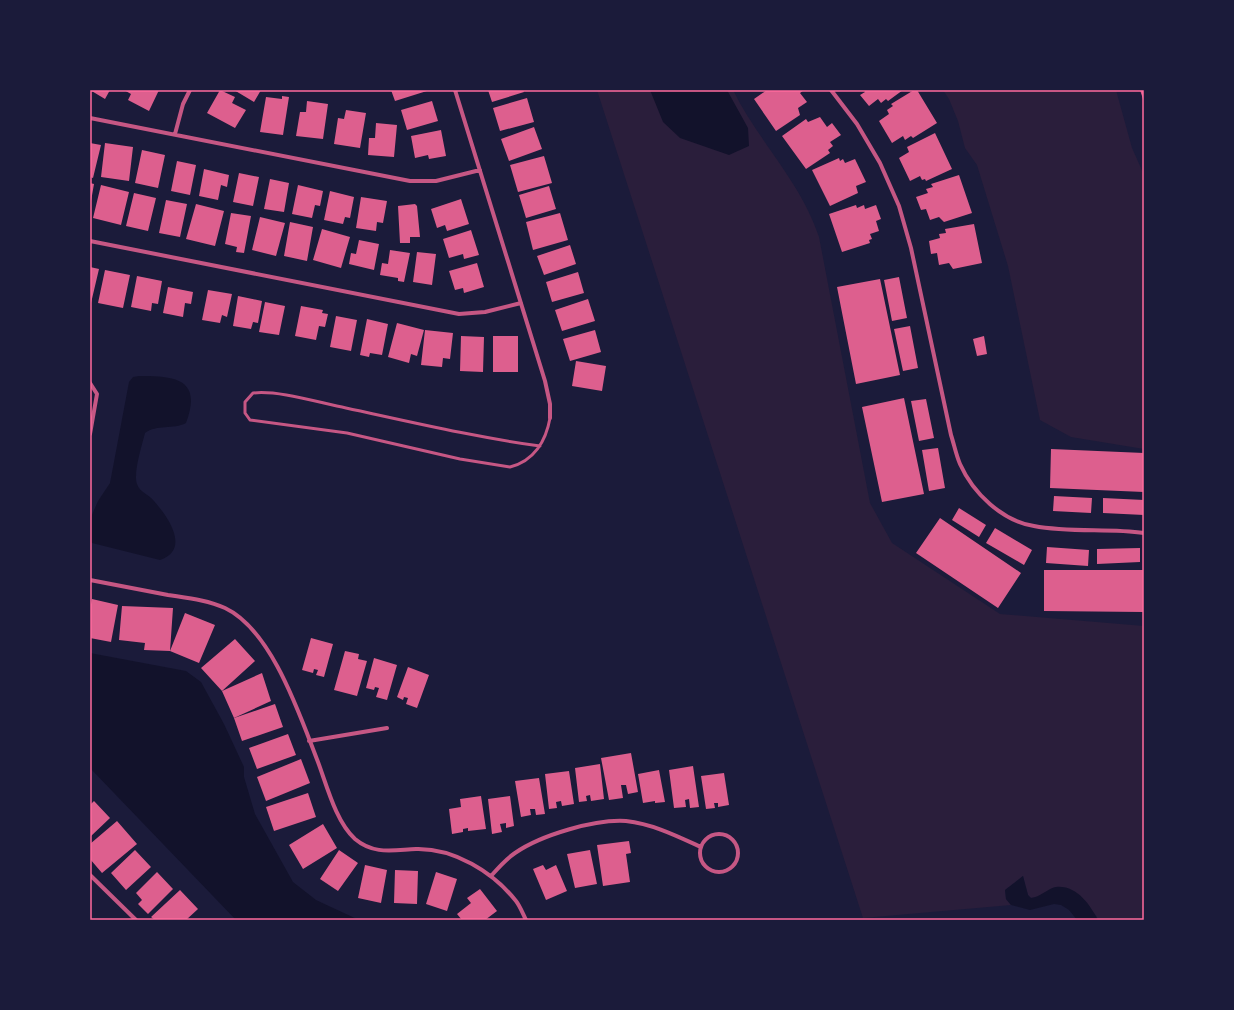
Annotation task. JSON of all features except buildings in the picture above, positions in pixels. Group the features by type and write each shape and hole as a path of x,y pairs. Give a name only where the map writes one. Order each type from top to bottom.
{"street":[{"path":"175,134 183,104 190,90"},
{"path":"455,90 548,390 550,418"},
{"path":"831,90 856,124 880,162 899,206 911,248 951,435 959,462 974,487 990,503 1008,516 1034,526 1144,533"},
{"path":"90,118 410,181 423,182 450,178 480,170"},
{"path":"90,241 452,313 472,314 521,303"},
{"path":"90,383 97,394 90,434"},
{"path":"90,580 200,600 225,608 241,618 258,635 271,654 309,741 343,826 354,838 376,851 417,849 441,852 472,863 491,876 517,902 526,920"},
{"path":"309,741 387,728"},
{"path":"491,876 516,852 529,845 569,830 608,822 626,821 649,826 668,832 701,847"},
{"path":"712,834 725,834 731,837 738,847 738,860 728,870 720,872 713,871 704,866 701,860 701,847 706,838 712,834"},
{"path":"90,875 136,920"}],"lane":[{"path":"540,446 440,429 262,392 253,393 245,402 245,413 250,420 347,433 501,466 518,465 529,458 540,446 546,433 550,418"}],"shaded area":[{"path":"597,90 733,90 754,127 801,198 819,237 870,503 892,543 1000,614 1144,626 1144,920 1098,920 1096,915 1055,887 1038,897 1031,898 1028,895 1023,876 1005,890 1006,899 1011,905 863,918"},
{"path":"650,90 727,90 748,128 749,146 729,155 680,138 663,122"},
{"path":"943,90 1116,90 1132,148 1144,175 1144,449 1071,437 1040,420 1008,266 977,165 965,148 958,121 949,99"},
{"path":"139,376 174,379 188,388 191,397 186,423 150,430 145,433 137,466 136,479 138,487 160,508 174,532 174,548 169,555 160,560 92,543 90,541 91,517 98,501 110,483 129,382 133,377"},
{"path":"90,653 186,671 201,682 224,724 244,767 244,777 255,814 293,882 316,900 359,920 236,920 90,768"},
{"path":"1023,876 1028,895 1031,898 1056,887 1064,887 1082,897 1087,902 1098,920 1077,920 1069,910 1061,905 1054,904 1030,910 1011,905 1006,899 1005,890"}]}
